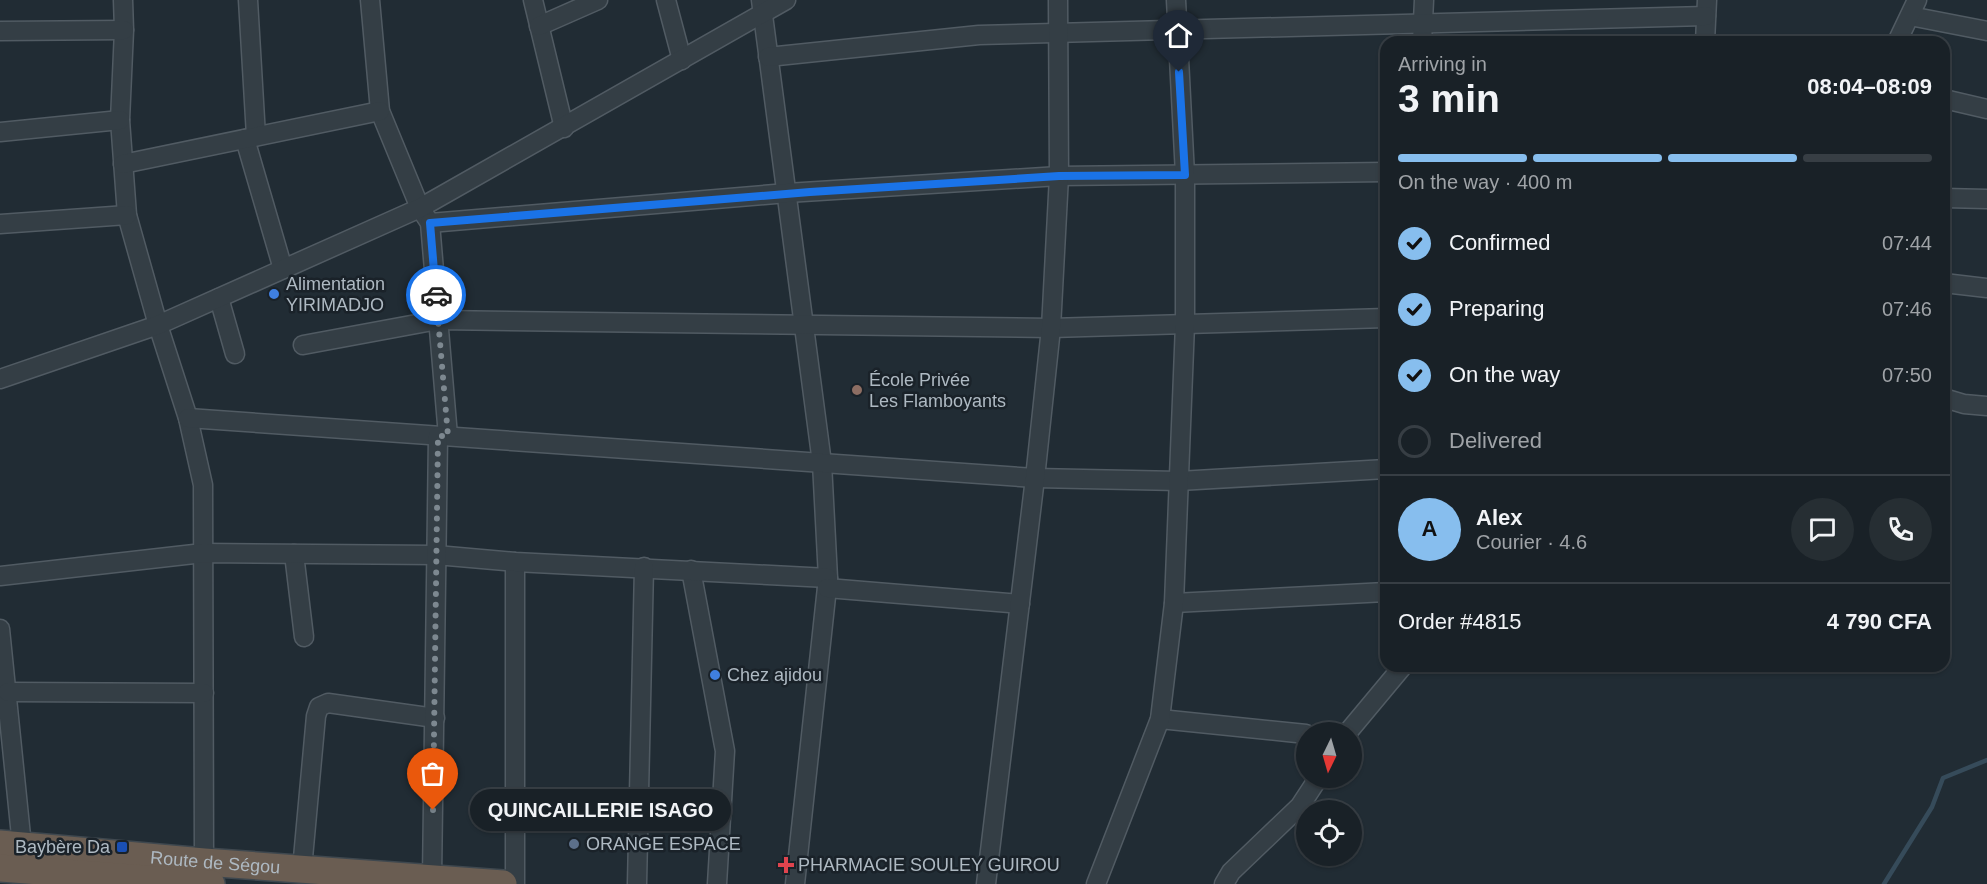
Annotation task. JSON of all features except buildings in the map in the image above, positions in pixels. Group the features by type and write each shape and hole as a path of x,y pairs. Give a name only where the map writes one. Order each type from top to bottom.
{"highway":[{"name":"Route de Ségou","path":"11,845 208,873"},
{"name":"Route de Ségou","path":"0,868 113,880 302,869 503,884"}],"street":[{"path":"123,0 120,120 127,214 158,325 188,418 203,485 208,873"},
{"path":"248,0 250,137 283,269"},
{"path":"370,0 380,111 425,215 438,320 443,436 436,555 432,879"},
{"path":"533,0 564,128"},
{"path":"539,26 598,0"},
{"path":"666,0 682,60"},
{"path":"0,379 158,325 283,269 425,215 564,128 682,60 762,7 786,0"},
{"path":"986,884 1051,328 1059,176 1058,0"},
{"path":"1096,884 1160,719 1174,603 1185,324 1185,175 1176,0"},
{"path":"1422,36 1424,0"},
{"path":"762,7 822,463 828,583 795,884"},
{"path":"768,57 979,35 1422,23 1707,8 1705,36"},
{"path":"1900,36 1913,8 1987,31"},
{"path":"0,31 124,30"},
{"path":"1950,100 1987,109"},
{"path":"123,164 380,111"},
{"path":"0,132 120,120"},
{"path":"425,215 1059,176 1380,172"},
{"path":"1950,198 1987,199"},
{"path":"0,224 127,214"},
{"path":"1950,284 1987,288"},
{"path":"219,298 235,354"},
{"path":"303,345 438,320 1051,328 1380,318"},
{"path":"1950,400 1964,404 1987,406"},
{"path":"188,418 1035,478 1179,481 1380,469"},
{"path":"0,576 203,553 436,555 515,562 691,570 1020,604"},
{"path":"294,554 304,637"},
{"path":"515,562 515,884"},
{"path":"637,884 644,567"},
{"path":"691,570 725,751 717,884"},
{"path":"1174,603 1380,592"},
{"path":"0,629 6,704 11,845"},
{"path":"1356,722 1398,672"},
{"path":"6,704 204,693"},
{"path":"302,869 316,716 319,707 328,703 435,718"},
{"path":"1160,719 1296,733"},
{"path":"1224,884 1231,872 1300,806 1311,788"}],"waterway":[{"path":"1884,884 1932,807 1943,778 1987,760"}],"way so far":[{"path":"433,810 438,436 448,436 436,295"}],"place":[{"name":"Alimentation YIRIMADJO","path":"274,294"},
{"name":"École Privée Les Flamboyants","path":"857,390"},
{"name":"Chez ajidou","path":"715,675"},
{"name":"QUINCAILLERIE ISAGO","path":"433,810"},
{"name":"ORANGE ESPACE","path":"574,844"},
{"name":"Baybère Da","path":"122,847"},
{"name":"PHARMACIE SOULEY GUIROU","path":"786,865"}],"route":[{"path":"436,295 430,223 810,192 1059,176 1185,175 1179,72"}]}
